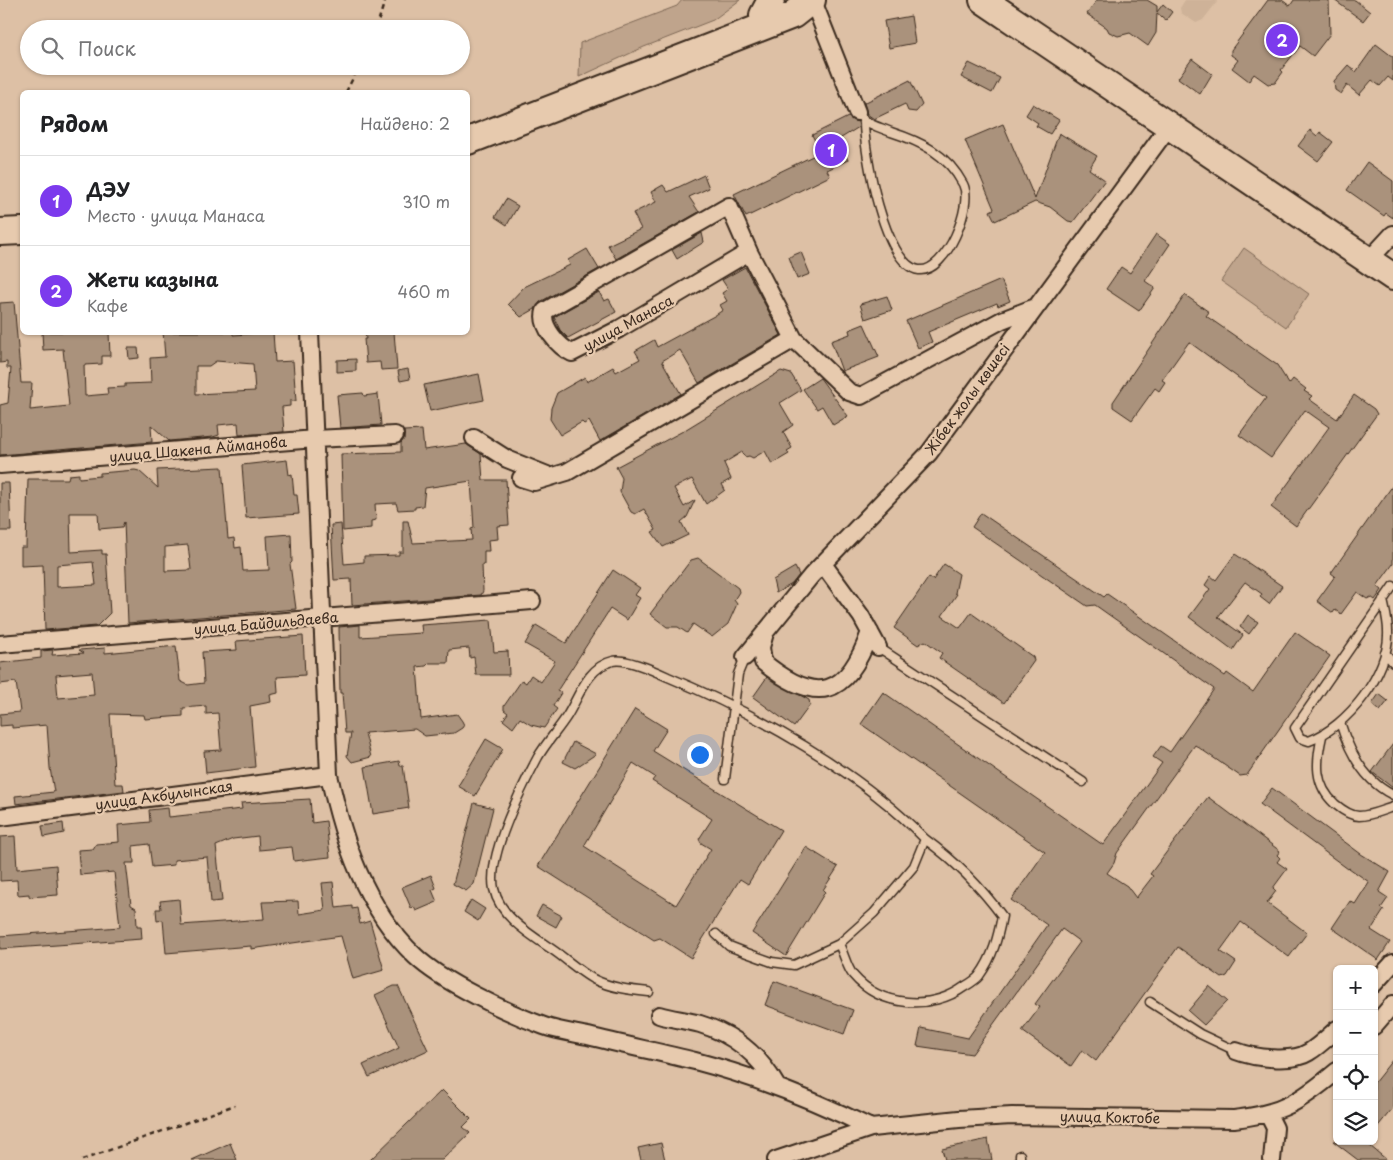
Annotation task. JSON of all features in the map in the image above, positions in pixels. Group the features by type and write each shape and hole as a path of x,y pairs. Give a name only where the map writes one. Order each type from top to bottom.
{"highway":[{"path":"983,0 1393,277"},
{"path":"726,41 767,8 807,4"},
{"path":"470,140 726,41 807,4"},
{"path":"0,232 20,231"}],"street":[{"path":"807,4 860,117"},
{"name":"Жібек жолы көшесі","path":"745,657 823,564 929,453 969,400 1033,308 1170,125"},
{"name":"улица Манаса","path":"729,206 749,252 627,325 572,353 562,348 546,324 545,311 729,206"},
{"path":"1369,260 1393,234"},
{"path":"749,252 794,339 849,392 861,396 1002,320 1033,308"},
{"path":"310,335 329,775 335,806 354,864 377,909 402,943 432,969 480,997 545,1026 695,1061 776,1085 822,1104 871,1128"},
{"path":"521,478 534,482 554,477 594,458 794,339"},
{"name":"улица Шакена Айманова","path":"0,465 315,439 395,435"},
{"path":"474,438 507,459 554,477"},
{"path":"823,564 870,632 878,647"},
{"name":"улица Байдильдаева","path":"0,644 532,601"},
{"path":"765,633 761,647 763,662 780,676 807,688 829,689 847,677 862,653 870,632"},
{"name":"улица Акбулынская","path":"0,817 329,775"},
{"path":"1378,980 1393,963"},
{"path":"1378,1021 1393,1004"},
{"path":"659,1015 700,1024 724,1033 748,1050 766,1068 776,1085"},
{"path":"1236,1051 1247,1055 1281,1058 1308,1053 1333,1032"},
{"name":"улица Коктобе","path":"871,1128 1012,1116 1234,1119 1268,1114 1297,1101 1333,1074"},
{"path":"1268,1114 1275,1128 1272,1160"},
{"path":"776,1160 871,1128"}],"lane":[{"path":"860,117 932,148 952,166 964,186 964,208 954,240 940,259 930,268 918,270 906,263 894,249 874,187 860,117"},
{"path":"1383,600 1388,631 1385,653 1378,674 1340,722 1322,736 1309,741 1300,738 1295,728 1383,600 1393,586"},
{"path":"878,647 1083,782"},
{"path":"1385,653 1393,662"},
{"path":"724,778 738,674 745,657"},
{"path":"649,992 620,989 593,979 525,932 503,908 494,889 494,864 509,819 539,756 567,716 589,678 600,666 614,660 645,667 734,705 866,788 906,820 925,839 977,883 1002,916 997,944 979,977 950,997 920,1003 890,999 865,986 852,974 840,944"},
{"path":"1340,722 1346,742 1358,766 1393,796"},
{"path":"1322,736 1317,757 1318,776 1325,795 1341,810 1358,816 1393,807"},
{"path":"716,934 729,946 746,953 772,962 794,965 840,944 874,913 914,866 925,839"},
{"path":"1150,1002 1200,1034 1236,1051"}],"path":[{"path":"379,20 385,0"},
{"path":"347,90 354,75"},
{"path":"82,1160 236,1105"}],"shaded area":[{"path":"682,0 740,0 713,20 644,47 579,77 580,43 677,6"},
{"path":"1185,0 1216,0 1217,2 1203,20 1196,23 1181,13 1180,8"},
{"path":"1244,248 1309,294 1286,327 1221,281"}],"building":[{"path":"1097,0 1147,0 1157,6 1157,12 1163,4 1172,12 1166,20 1157,13 1156,33 1148,46 1130,33 1118,36 1109,32 1107,28 1087,14"},
{"path":"1268,0 1282,0 1290,6 1294,0 1329,0 1330,34 1313,56 1300,46 1281,70 1283,72 1275,83 1268,84 1254,74 1249,81 1232,68 1238,60 1231,55 1231,50"},
{"path":"1334,0 1355,0 1370,12 1363,21"},
{"path":"911,16 915,43 889,48 884,21"},
{"path":"1376,44 1393,57 1393,81 1388,77 1380,86 1372,80 1359,95 1347,85 1341,94 1335,90 1334,81 1348,65 1356,72"},
{"path":"1192,59 1212,74 1200,94 1178,78"},
{"path":"969,63 1000,78 992,93 961,77"},
{"path":"910,80 922,105 916,112 908,111 905,104 874,119 867,114 864,103"},
{"path":"1033,104 1059,120 1050,134 1036,126 1038,123 1026,115"},
{"path":"848,117 858,122 859,127 838,140 848,160 827,170 830,176 746,217 734,194 821,152 812,135"},
{"path":"1003,124 1035,199 1059,133 1097,156 1089,169 1105,180 1073,222 1068,221 1050,207 1035,202 995,221 990,211 994,209 965,140"},
{"path":"1310,130 1317,136 1320,132 1333,142 1318,161 1298,146"},
{"path":"1367,162 1393,181 1393,218 1386,213 1384,216 1347,190"},
{"path":"704,175 709,188 689,197 699,212 616,259 608,245 641,229 633,213 656,202 651,192 663,185 668,192"},
{"path":"506,199 518,206 507,225 495,217"},
{"path":"702,233 704,242 677,259 672,250"},
{"path":"1156,234 1170,244 1145,281 1155,288 1139,311 1106,289 1121,267 1130,273"},
{"path":"587,249 599,269 540,302 535,309 521,317 508,304 524,287 570,265 568,260"},
{"path":"801,252 810,274 797,279 789,257"},
{"path":"745,267 781,335 699,383 680,350 662,361 681,394 600,441 589,421 584,424 582,422 560,435 550,419 551,408 557,393 585,377 587,382 613,367 616,372 640,359 635,351 654,340 657,347 723,310 720,305 727,301 722,293 728,289 722,280"},
{"path":"1001,280 1010,301 998,306 997,303 928,332 932,342 918,348 906,321"},
{"path":"599,292 604,301 609,299 616,312 568,338 560,330 554,317"},
{"path":"1185,295 1209,312 1206,316 1277,365 1289,384 1293,379 1306,389 1304,391 1312,396 1309,399 1337,419 1354,395 1374,409 1377,414 1296,526 1271,507 1329,427 1305,410 1271,458 1239,435 1266,398 1189,342 1162,380 1165,382 1159,391 1155,388 1132,420 1113,407 1113,402"},
{"path":"887,296 892,310 865,319 860,304"},
{"path":"14,302 21,383 32,383 30,410 69,406 63,349 43,350 42,335 109,335 110,356 102,356 102,364 84,365 85,396 108,394 107,388 125,387 125,384 151,383 150,358 165,357 163,335 273,335 275,362 293,361 296,401 290,401 290,406 282,407 284,432 239,435 238,423 218,425 219,435 213,437 169,441 151,425 152,442 0,455 0,405 8,403 11,368 7,368 7,362 0,363 0,303","holes":["216,361 253,364 255,391 196,394 196,366 209,366"]},
{"path":"864,324 879,357 842,371 831,341 850,334 849,330"},
{"path":"365,335 394,335 397,369 381,370 380,362 366,363 364,339 366,339"},
{"path":"128,348 138,348 139,358 129,359"},
{"path":"356,359 356,371 337,372 337,360"},
{"path":"408,369 410,379 400,381 398,371"},
{"path":"781,371 791,374 801,390 780,403 793,425 783,432 792,448 787,451 789,454 772,464 765,451 753,458 745,457 742,452 724,463 731,479 722,484 725,490 706,504 692,479 674,488 684,507 695,500 687,517 681,522 688,535 663,547 652,532 656,530 644,509 635,514 631,512 620,492 622,478 616,467 683,431"},
{"path":"479,374 484,400 430,411 424,385"},
{"path":"820,378 848,416 833,425 822,406 817,409 803,389"},
{"path":"363,393 364,396 378,394 381,425 340,428 337,395"},
{"path":"422,430 424,450 466,444 481,454 483,480 506,480 509,525 497,526 498,539 488,540 489,551 484,551 484,565 482,565 483,591 481,595 352,605 351,579 334,580 331,525 341,524 344,564 364,562 364,556 399,555 399,552 403,552 403,521 408,521 413,543 472,540 471,529 474,528 471,481 425,488 423,506 415,507 415,509 398,510 396,503 375,504 376,520 371,521 371,528 343,531 341,454 401,452 404,431"},
{"path":"287,460 289,475 292,474 294,495 297,495 299,514 246,518 242,465"},
{"path":"222,467 228,539 234,538 235,548 241,547 243,571 269,570 267,536 291,534 292,562 290,564 296,609 128,623 124,522 122,527 99,529 98,513 70,513 71,552 102,550 102,554 106,554 110,613 97,626 45,630 43,565 21,566 21,547 26,547 28,479 68,479 69,475 79,474 79,478 100,476 100,473 135,470 139,471 158,488 157,470","holes":["188,545 191,570 165,571 165,547","93,562 96,585 57,587 57,565"]},
{"path":"0,483 9,483 11,531 0,531"},
{"path":"1393,485 1393,564 1377,586 1382,590 1375,600 1371,597 1367,599 1357,592 1341,614 1335,610 1333,613 1317,601 1335,576 1331,573"},
{"path":"981,513 1104,597 1107,594 1225,676 1227,673 1253,692 1295,632 1330,656 1247,775 1240,776 1195,745 1117,853 1114,863 1107,873 1127,886 1136,898 1153,876 1150,874 1208,797 1280,851 1277,855 1280,858 1277,862 1287,869 1273,888 1276,891 1267,903 1307,933 1289,957 1241,922 1220,951 1236,962 1227,976 1222,978 1178,947 1096,1061 1082,1050 1071,1066 1022,1031 1040,1007 1035,1004 1080,942 1062,929 972,1054 917,1046 921,1028 968,1038 1047,925 1011,900 1045,852 861,724 883,692 1103,845 1162,763 1153,757 1161,746 1170,752 1214,689 1095,605 1087,606 972,527"},
{"path":"1235,554 1282,586 1269,604 1260,597 1262,594 1245,582 1218,617 1243,635 1233,650 1189,617 1210,589 1205,585 1211,576 1216,580"},
{"path":"698,558 738,588 739,592 734,600 737,604 728,624 712,637 693,624 687,633 678,627 667,627 650,614 691,560"},
{"path":"944,564 959,574 955,593 957,594 942,616 960,628 971,613 1033,657 1034,661 1004,703 939,658 942,653 925,641 918,645 894,628 929,577 933,580"},
{"path":"795,567 799,575 792,584 776,593 773,580"},
{"path":"613,570 640,588 635,595 640,598 627,620 610,609 557,691 561,693 553,706 557,709 544,728 531,725 520,718 513,728 503,720 508,713 504,710 504,706 522,680 526,683 531,675 541,682 555,661 525,644 536,625 566,643"},
{"path":"1248,615 1258,622 1249,634 1240,627"},
{"path":"491,620 494,652 508,651 509,675 476,675 474,657 470,658 469,648 449,650 448,663 429,663 426,666 417,667 421,719 457,714 464,725 462,728 454,733 425,736 415,729 365,733 371,757 352,762 347,756 351,733 345,733 342,693 340,693 339,627 360,625 360,637 422,633 421,625"},
{"path":"303,636 305,675 277,677 278,693 270,695 271,702 250,706 255,767 206,773 204,751 221,750 218,713 206,714 206,706 183,708 183,716 145,719 144,715 110,714 115,784 123,784 124,791 16,804 15,796 54,792 47,725 12,728 12,725 0,726 0,714 20,712 16,682 0,684 0,663 41,658 41,651 53,650 52,655 84,653 79,650 105,648 105,653 176,646 180,681 188,685 204,683 202,652 237,650 236,641","holes":["92,672 94,695 58,698 56,675"]},
{"path":"767,677 809,700 810,705 794,727 753,697"},
{"path":"1379,694 1388,701 1380,711 1372,704"},
{"path":"635,709 667,729 653,751 781,830 748,884 740,879 691,958 660,938 654,940 538,866","holes":["633,763 655,777 652,781 712,819 699,839 701,843 711,849 676,905 584,846"]},
{"path":"486,739 503,749 475,796 458,786"},
{"path":"573,742 596,754 575,768 563,762"},
{"path":"1393,744 1393,788 1372,772"},
{"path":"399,761 400,766 403,766 409,808 373,814 365,767"},
{"path":"1272,788 1361,854 1390,872 1379,892 1388,898 1381,908 1384,910 1371,930 1390,942 1378,960 1332,928 1350,901 1355,904 1369,882 1348,869 1260,804"},
{"path":"310,799 312,823 326,821 330,857 294,861 292,847 259,850 258,836 233,839 216,846 222,901 211,902 207,857 174,860 174,865 152,867 149,844 133,846 134,863 126,863 131,905 136,908 137,926 141,926 142,939 0,949 0,936 120,927 114,872 80,875 78,850 93,849 96,844 119,842 118,825 150,822 149,810 168,808 169,817 242,809 241,803"},
{"path":"474,803 493,808 474,884 466,891 453,884"},
{"path":"63,823 64,833 44,837 42,826"},
{"path":"15,836 17,869 56,865 58,895 29,897 29,894 18,895 17,880 0,881 0,837"},
{"path":"806,847 838,867 786,956 752,933"},
{"path":"431,875 436,888 432,890 437,902 416,911 414,907 411,908 402,887"},
{"path":"333,882 336,908 352,906 352,909 357,908 360,924 370,921 384,970 353,979 341,936 251,949 251,946 166,953 163,920 157,921 156,909 161,909 160,901 179,899 181,925 264,919 262,902 298,901 299,914 325,910 322,883"},
{"path":"471,900 485,909 478,921 464,912"},
{"path":"542,905 562,916 556,927 536,916"},
{"path":"774,981 853,1010 844,1034 765,1005"},
{"path":"398,986 428,1050 369,1077 363,1065 399,1048 375,995"},
{"path":"1209,986 1227,1001 1204,1025 1188,1011"},
{"path":"1393,1059 1393,1108 1378,1126 1378,1100 1378,1078"},
{"path":"442,1090 471,1119 463,1127 470,1133 442,1160 370,1160"},
{"path":"988,1139 992,1160 945,1160 942,1149"},
{"path":"230,1143 237,1160 192,1160"},
{"path":"661,1143 665,1160 641,1160 638,1148"},
{"path":"1338,1145 1370,1145 1387,1160 1358,1160"}],"place":[{"name":"Жети казына","path":"1282,40"},
{"name":"ДЭУ","path":"831,150"}]}
